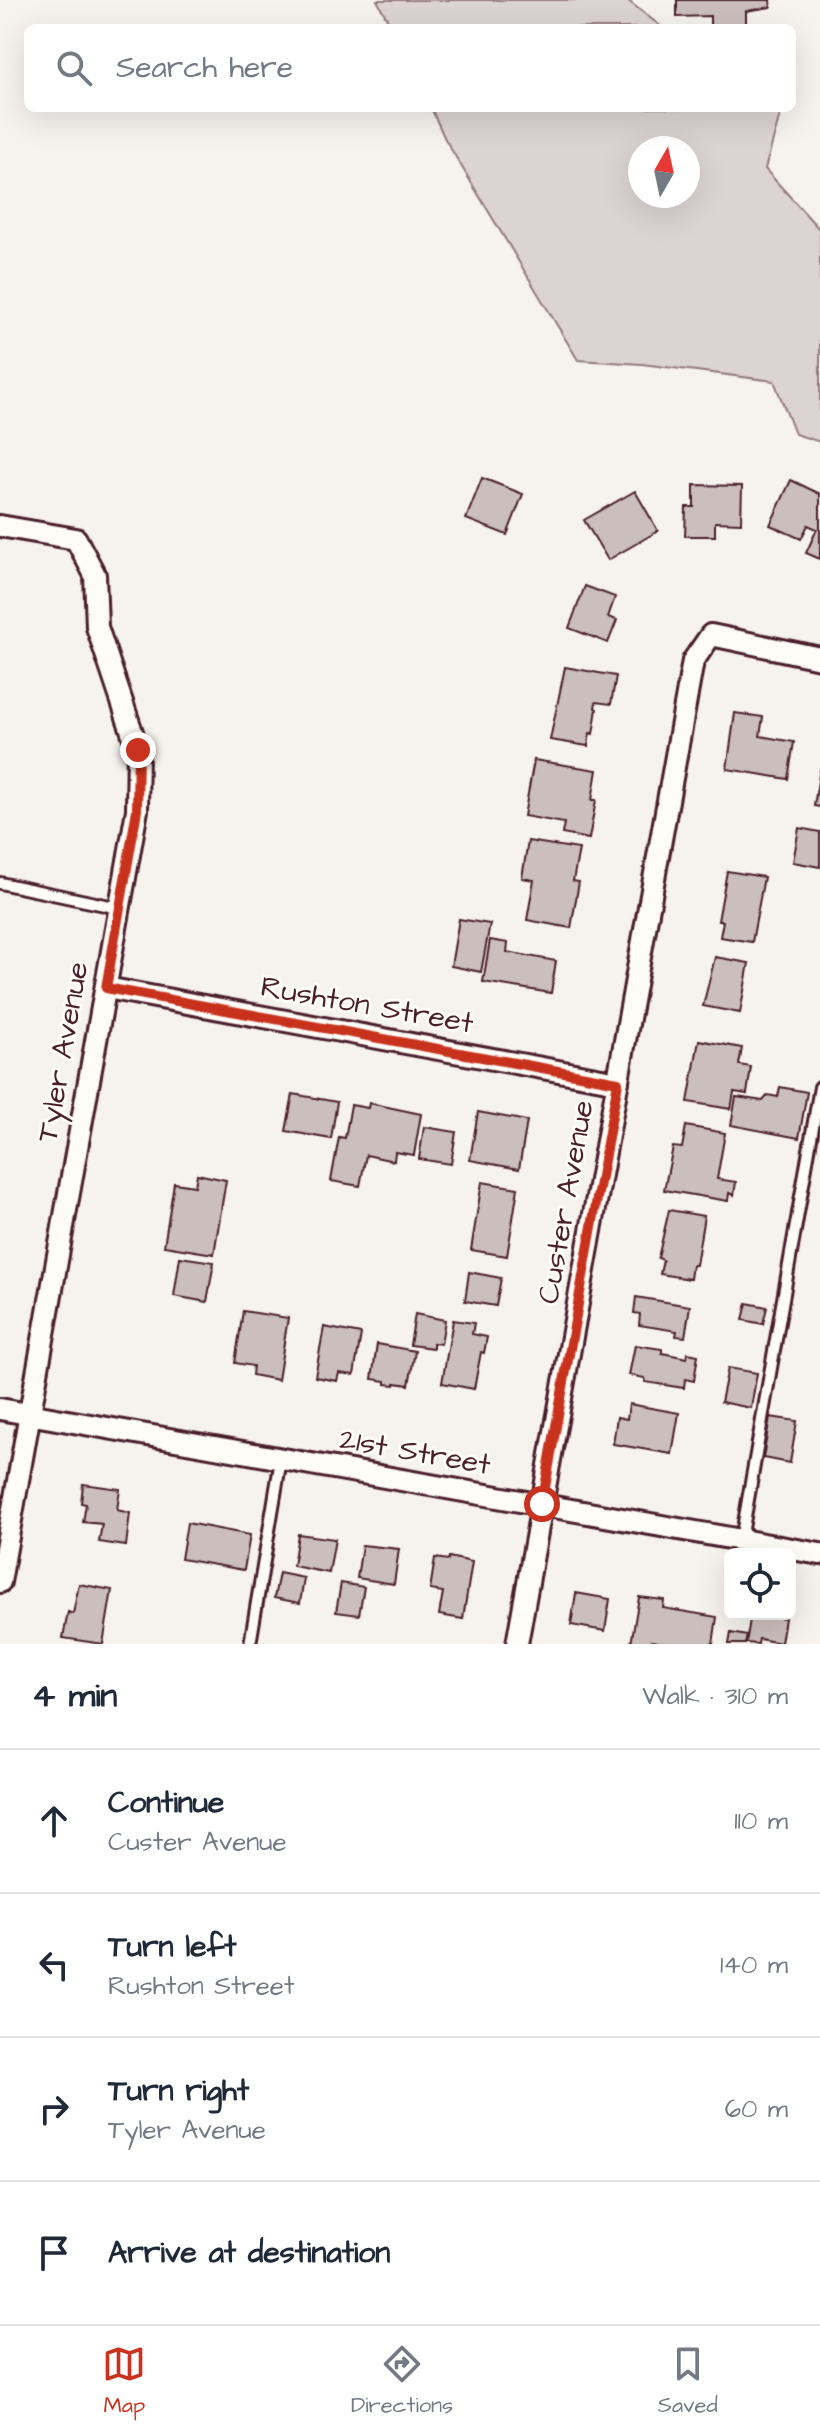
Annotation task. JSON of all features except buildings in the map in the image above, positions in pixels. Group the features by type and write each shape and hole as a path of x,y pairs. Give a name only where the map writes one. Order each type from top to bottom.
{"street":[{"name":"Tyler Avenue","path":"0,526 76,539 95,575 97,627 138,750 137,810 0,1582"},
{"name":"Custer Avenue","path":"517,1644 693,661 711,635 820,658"},
{"name":"Rushton Street","path":"106,988 618,1082"},
{"name":"21st Street","path":"0,1409 820,1554"}],"lane":[{"path":"0,883 119,908"},
{"path":"741,1540 820,1087"},
{"path":"250,1644 281,1459"}],"shaded area":[{"path":"377,0 627,0 658,24 390,24"},
{"path":"433,112 781,112 765,169 820,230 820,442 795,434 774,381 642,364 578,360 445,139"}],"route":[{"path":"138,750 137,810 106,988 618,1082 542,1504"}]}
